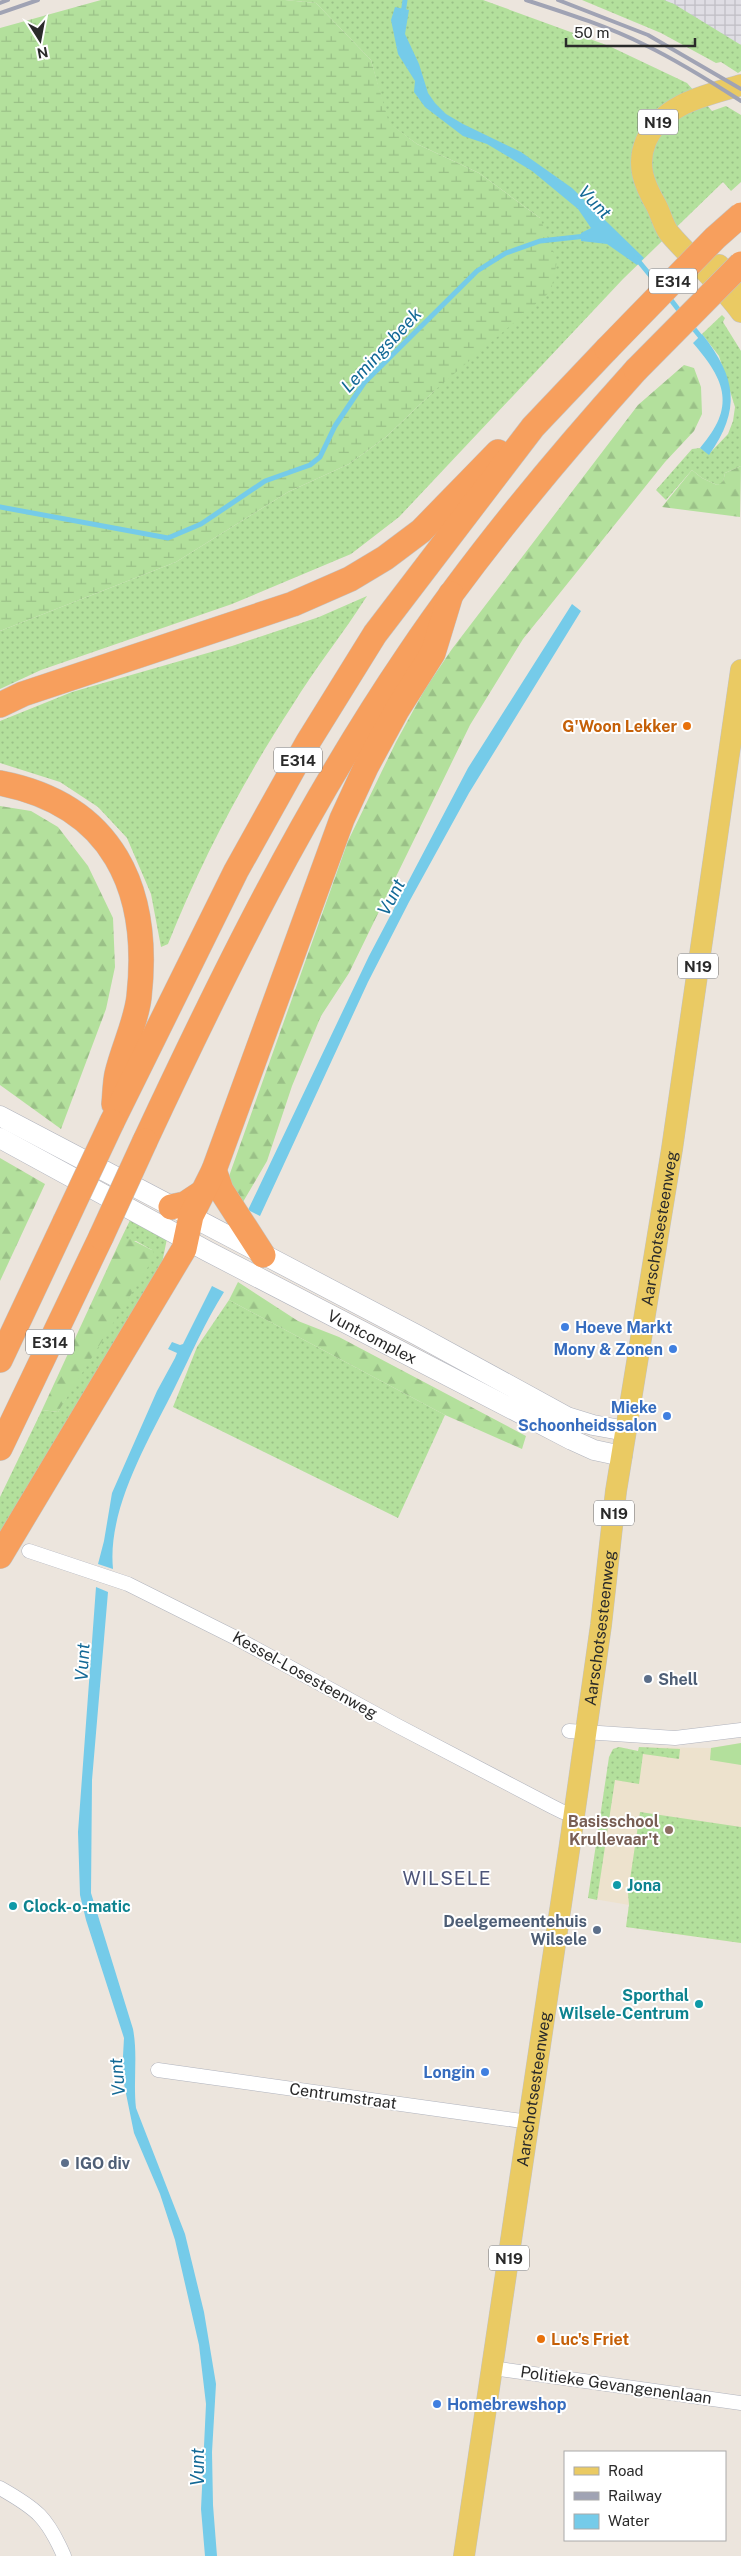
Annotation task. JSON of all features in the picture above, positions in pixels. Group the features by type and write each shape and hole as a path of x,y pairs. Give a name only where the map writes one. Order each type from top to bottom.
{"highway":[{"name":"E314","path":"0,1360 112,1122 236,871 308,742 375,634 533,427 606,349 741,215"},
{"name":"E314","path":"0,1448 145,1141 272,884 340,763 408,655 451,594 564,450 636,370 741,264"},
{"path":"0,705 23,694 294,604 350,579 385,558 421,531 494,454 533,427"},
{"path":"0,1556 184,1249 187,1214 214,1170 342,819 366,767 397,710 433,653 451,594"},
{"path":"0,783 22,787 59,802 96,828 116,856 133,893 142,944 139,999 117,1075 112,1122"},
{"path":"214,1170 221,1190 263,1255"}],"main road":[{"name":"N19","path":"741,85 693,100 673,109 659,120 650,132 642,152 640,167 644,182 668,231 741,312"},
{"name":"N19","path":"657,206 678,221 741,288"},
{"name":"Aarschotsesteenweg","path":"464,2556 574,1814 577,1731 672,1149 741,670"},
{"name":"Vuntcomplex","path":"0,1116 567,1417 593,1425 626,1431"},
{"name":"Vuntcomplex","path":"0,1138 128,1208 187,1214 572,1440 594,1450 622,1456"},
{"name":"Vuntcomplex","path":"128,1208 187,1214"}],"street":[{"name":"Kessel-Losesteenweg","path":"29,1550 128,1584 236,1638 396,1725 563,1812 574,1814"},
{"path":"577,1731 674,1738 741,1730"},
{"name":"Centrumstraat","path":"158,2070 529,2122"},
{"name":"Politieke Gevangenenlaan","path":"492,2368 741,2403"},
{"path":"0,2488 30,2505 42,2515 54,2533 64,2556"}],"shaded area":[{"path":"658,0 741,0 741,45"},
{"name":"Basisschool Krullevaar't","path":"741,1743 741,1943 626,1927 629,1905 588,1898 611,1752 619,1747 638,1751 639,1747 711,1748"}],"green space":[{"path":"101,0 285,0 316,3 371,60 389,123 417,144 479,173 540,218 557,261 551,291 434,391 386,437 349,464 288,492 176,562 0,631 0,28"},
{"path":"285,0 483,0 609,46 687,83 712,111 726,106 741,115 741,182 731,191 723,182 623,279 399,517 351,554 232,604 41,670 0,689 0,631 176,562 288,492 349,464 386,437 434,391 540,218 479,173 417,144 388,123 371,60 316,3"},
{"path":"582,0 664,0 674,4 741,45 741,71 738,73 721,62 716,63 661,33"},
{"path":"722,315 725,318 723,322 741,351 741,466 725,473 723,483 717,485 702,478 692,470 666,500 656,490 692,449 700,448 709,454 728,434 733,421 735,407 719,356 702,334"},
{"path":"684,365 694,368 701,387 702,414 694,431 665,462 523,639 470,725 349,973 321,1016 292,1086 267,1161 243,1202 228,1179 348,841 396,742 425,689 452,649 638,405"},
{"path":"741,466 740,517 662,507 692,470 702,478 717,485 723,482 725,473"},
{"path":"367,596 274,734 224,822 194,882 168,944 161,947 151,894 127,838 98,807 60,782 0,763 0,721 72,692 232,646 319,617"},
{"path":"0,806 31,811 58,827 88,866 113,918 115,967 106,1009 61,1129 0,1085"},
{"path":"0,1158 45,1184 0,1281"},
{"path":"133,1214 168,1234 162,1263 0,1534 0,1497 42,1410 58,1412 152,1250 136,1241 120,1241"},
{"path":"130,1239 152,1250 154,1253 148,1267 58,1412 42,1410 120,1241"},
{"path":"238,1282 298,1321 339,1337 526,1436 522,1449 445,1415 229,1300"},
{"path":"229,1300 445,1415 398,1518 173,1407 197,1347"},
{"path":"741,1743 741,1765 710,1760 711,1748"},
{"path":"619,1747 638,1751 639,1747 680,1749 679,1759 643,1754 639,1784 615,1780 597,1900 588,1898 609,1757 613,1749"},
{"path":"640,1812 741,1827 741,1943 626,1927 629,1905 628,1893"}],"water":[{"path":"395,7 409,10 405,34 419,64 428,93 435,103 446,114 463,124 521,152 572,188 644,258 637,265 607,244 581,241 581,233 591,228 578,209 532,171 487,144 463,136 425,107 414,92 415,81 398,54 391,20"},
{"path":"702,334 722,365 731,394 730,409 726,423 709,455 700,448 719,420 722,394 713,370 693,343"},
{"path":"572,604 581,611 469,793 409,902 368,982 260,1216 248,1210 369,956 468,768"},
{"path":"212,1286 224,1292 204,1327 142,1452 123,1499 116,1522 113,1569 98,1564 112,1493 157,1391 177,1353 168,1349 172,1342 180,1345 183,1344"},
{"path":"96,1587 108,1592 92,1780 91,1893 133,2029 136,2108 185,2234 204,2312 216,2384 212,2452 213,2505 217,2556 205,2556 201,2509 206,2404 199,2345 175,2240 160,2194 134,2133 122,2074 124,2038 86,1920 80,1895 78,1832"}],"waterway":[{"name":"Vunt","path":"403,14 405,0"},
{"name":"Lemingsbeek","path":"0,507 168,538 201,524 265,481 310,465 320,457 335,426 364,383 477,271 506,253 540,241 586,236"},
{"name":"Vunt","path":"636,258 659,286"},
{"name":"Vunt","path":"668,296 681,313"},
{"name":"Vunt","path":"690,324 703,340"}],"railway":[{"path":"0,3 8,0"},
{"path":"0,13 38,0"},
{"path":"526,0 586,20 631,38 682,64 741,101"},
{"path":"558,0 648,35 741,89"}],"place":[{"name":"G'Woon Lekker","path":"687,726"},
{"name":"Hoeve Markt","path":"565,1327"},
{"name":"Mony & Zonen","path":"673,1349"},
{"name":"Mieke Schoonheidssalon","path":"667,1416"},
{"name":"Shell","path":"648,1679"},
{"name":"Basisschool Krullevaar't","path":"669,1830"},
{"name":"Jona","path":"617,1885"},
{"name":"Clock-o-matic","path":"13,1906"},
{"name":"Deelgemeentehuis Wilsele","path":"597,1930"},
{"name":"Sporthal Wilsele-Centrum","path":"699,2004"},
{"name":"Longin","path":"485,2072"},
{"name":"IGO div","path":"65,2163"},
{"name":"Luc's Friet","path":"541,2339"},
{"name":"Homebrewshop","path":"437,2404"}],"district":[{"name":"WILSELE","path":"447,1878"}]}
